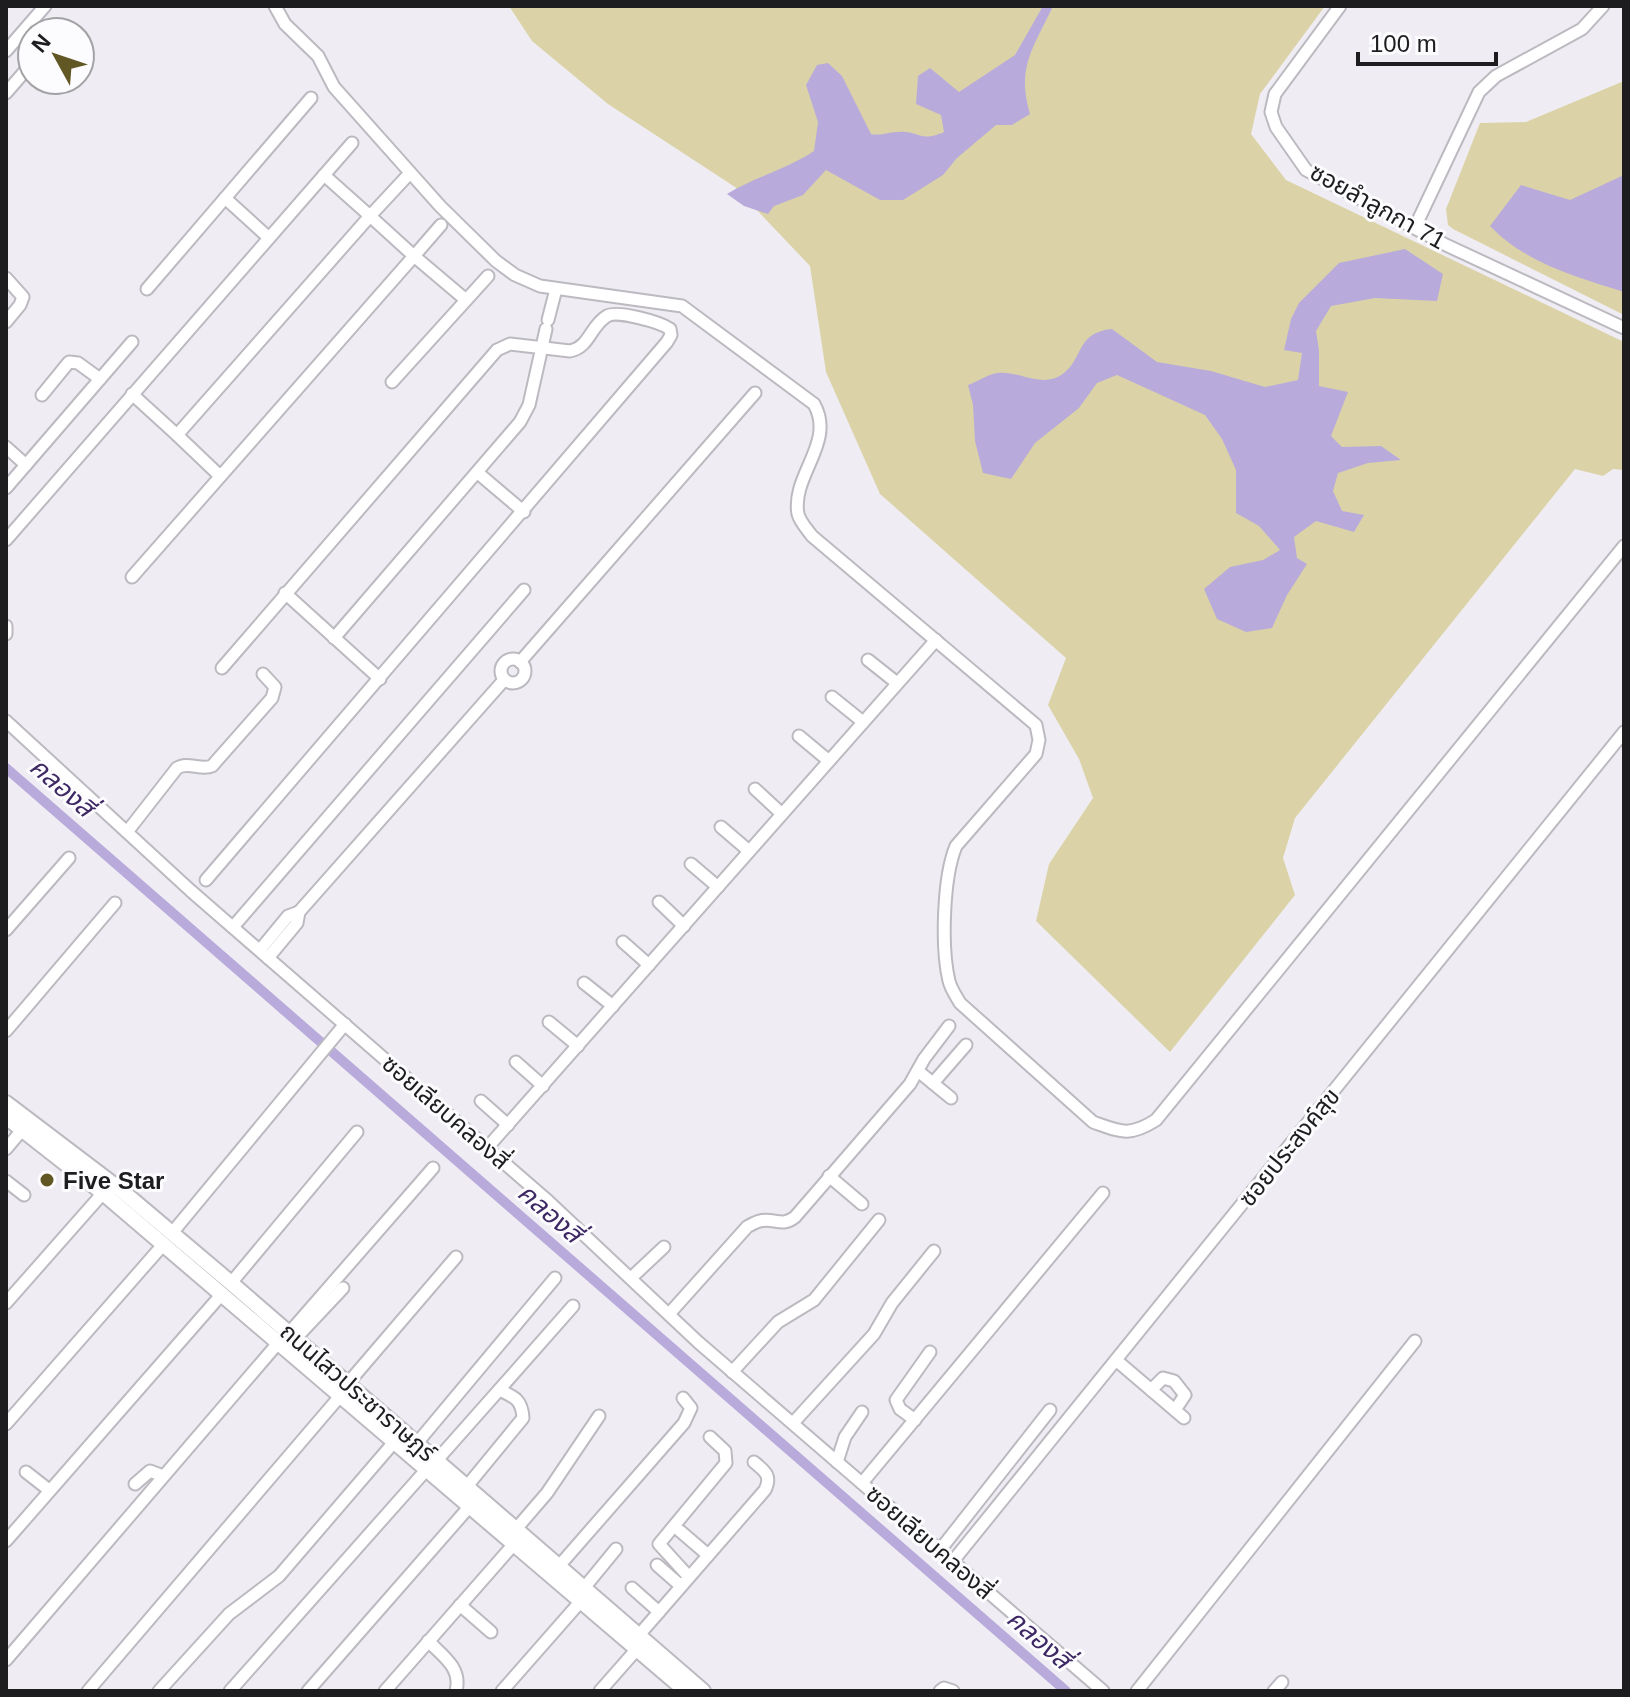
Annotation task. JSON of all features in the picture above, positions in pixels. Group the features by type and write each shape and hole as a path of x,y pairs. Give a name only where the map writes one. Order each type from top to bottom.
{"main road":[{"name":"ถนนไสวประชาราษฎร์","path":"6,1103 172,1233 226,1289"},
{"name":"ถนนไสวประชาราษฎร์","path":"11,1124 103,1193 162,1246 226,1289 288,1337 345,1389 395,1441 468,1485 509,1531 638,1642 703,1691"},
{"name":"ถนนไสวประชาราษฎร์","path":"345,1389 417,1443 432,1465 470,1506 559,1566 582,1594"},
{"name":"ถนนไสวประชาราษฎร์","path":"638,1642 686,1691"}],"street":[{"path":"6,51 45,6"},
{"path":"275,6 285,24 318,56 334,87 474,242 496,261 515,275 540,286 682,306 814,404 820,414 819,441 798,502 798,518 812,536 1036,725 1039,740 1036,754 963,837 948,863 944,952 950,985 960,1003 1093,1122 1138,1132 1156,1120 1624,546"},
{"name":"ซอยลำลูกกา 71","path":"1340,6 1275,94 1271,112 1276,127 1306,170 1446,245 1624,328"},
{"path":"1415,227 1479,92 1496,76 1582,29 1603,6"},
{"path":"147,289 311,98"},
{"path":"6,540 352,143"},
{"path":"177,435 410,173"},
{"path":"324,175 466,300"},
{"path":"225,198 269,238"},
{"path":"132,577 441,225"},
{"path":"392,382 488,276"},
{"path":"6,278 23,297 6,322"},
{"path":"334,638 478,473 526,412 538,373 556,289"},
{"path":"206,880 524,512 667,342 671,331 666,325 648,319 612,314 603,319 577,350 510,344 497,350 222,668"},
{"path":"6,488 132,342"},
{"path":"42,395 69,362 78,363 100,379"},
{"path":"520,662 755,393"},
{"path":"132,394 220,476"},
{"path":"6,447 26,465"},
{"path":"478,473 524,512"},
{"path":"233,927 524,590"},
{"path":"285,593 380,679"},
{"path":"6,626 6,634"},
{"path":"487,1148 936,640"},
{"path":"511,659 520,662 525,670 522,680 513,684 504,680 503,665 511,659"},
{"path":"868,660 897,683"},
{"path":"127,832 177,768 182,765 212,766 272,698 275,687 263,674"},
{"path":"264,954 297,923 299,912 504,680"},
{"path":"832,697 863,722"},
{"name":"ซอยเลียบคลองสี่","path":"6,721 264,954 341,1028 548,1201 732,1372 1103,1691"},
{"name":"ซอยประสงค์สุข","path":"953,1561 1624,732"},
{"path":"799,736 829,761"},
{"path":"755,789 782,814"},
{"path":"721,827 749,851"},
{"path":"6,930 69,858"},
{"path":"691,864 718,887"},
{"path":"659,902 684,926"},
{"path":"6,1031 115,903"},
{"path":"623,942 649,965"},
{"path":"584,983 613,1006"},
{"path":"549,1022 578,1046"},
{"path":"669,1314 739,1233 759,1221 788,1223 804,1207 910,1084 949,1026"},
{"path":"172,1233 341,1028"},
{"path":"933,1083 966,1045"},
{"path":"516,1062 543,1086"},
{"path":"918,1071 951,1098"},
{"path":"481,1101 508,1125"},
{"path":"6,1149 11,1124"},
{"path":"6,1541 226,1289 357,1132"},
{"path":"6,1660 433,1168"},
{"path":"829,1176 862,1204"},
{"path":"6,1181 24,1195"},
{"path":"7,1301 103,1193"},
{"path":"862,1483 1103,1193"},
{"path":"732,1372 778,1322 814,1300 879,1220"},
{"path":"6,1424 162,1246"},
{"path":"631,1278 664,1247"},
{"path":"793,1423 874,1334 892,1303 934,1251"},
{"path":"88,1691 456,1257"},
{"path":"417,1443 555,1278"},
{"path":"288,1337 343,1288"},
{"path":"230,1691 573,1306"},
{"path":"1137,1691 1415,1341"},
{"path":"915,1420 900,1409 896,1400 930,1352"},
{"path":"1116,1360 1151,1390 1180,1414 1185,1395 1174,1381 1163,1378 1151,1390"},
{"path":"468,1485 523,1418 522,1405 515,1397 499,1390"},
{"path":"559,1566 684,1423 691,1408 683,1398"},
{"path":"940,1550 1050,1410"},
{"path":"837,1462 845,1437 862,1412"},
{"path":"385,1691 460,1605 509,1531 547,1493 599,1416"},
{"path":"685,1581 659,1544 726,1463 725,1451 710,1437"},
{"path":"159,1691 229,1614 279,1576 395,1441"},
{"path":"600,1691 659,1612 765,1490 768,1475 754,1462"},
{"path":"135,1484 150,1471 163,1476"},
{"path":"26,1472 49,1490"},
{"path":"308,1691 470,1506"},
{"path":"680,1531 708,1555"},
{"path":"502,1691 616,1549"},
{"path":"657,1565 685,1581"},
{"path":"632,1588 659,1612"},
{"path":"460,1605 491,1632"},
{"path":"428,1641 454,1666 456,1691"},
{"path":"940,1691 944,1688 953,1691"}],"shaded area":[{"path":"509,6 1325,6 1260,94 1251,134 1286,180 1624,342 1624,470 1613,469 1603,476 1575,469 1295,818 1283,858 1295,895 1170,1052 1036,921 1049,864 1093,798 1079,759 1048,705 1066,658 880,494 826,372 810,266 735,187 608,104 532,41"},
{"path":"1043,6 1053,6 1026,70 1026,98 1030,114 1012,125 996,125 957,158 943,175 903,200 880,200 826,170 803,195 774,206 768,214 744,206 727,194 814,151 818,122 806,85 817,65 828,63 842,76 871,134 905,132 936,135 944,132 941,115 916,104 918,76 930,68 959,92 1015,55"},
{"path":"1624,81 1624,315 1453,229 1448,225 1446,209 1480,123 1526,122"},
{"path":"1624,175 1624,292 1535,259 1490,226 1521,185 1570,200"},
{"path":"1405,249 1443,274 1437,301 1375,298 1331,306 1316,331 1319,386 1348,392 1331,436 1342,447 1381,446 1401,460 1368,463 1338,473 1333,491 1342,511 1364,515 1354,532 1316,521 1294,537 1297,558 1307,564 1287,595 1272,628 1246,632 1217,619 1204,589 1230,567 1263,560 1280,550 1259,526 1236,513 1236,470 1222,439 1205,415 1117,375 1097,383 1079,408 1035,443 1011,479 983,473 975,441 973,405 968,385 997,373 1039,380 1056,378 1070,367 1086,340 1101,331 1112,329 1157,362 1211,371 1265,387 1298,380 1302,353 1284,350 1291,319 1299,303 1339,263"}],"waterway":[{"name":"คลองสี่","path":"6,768 1066,1691"}],"place":[{"name":"Five Star","path":"47,1180"}]}
